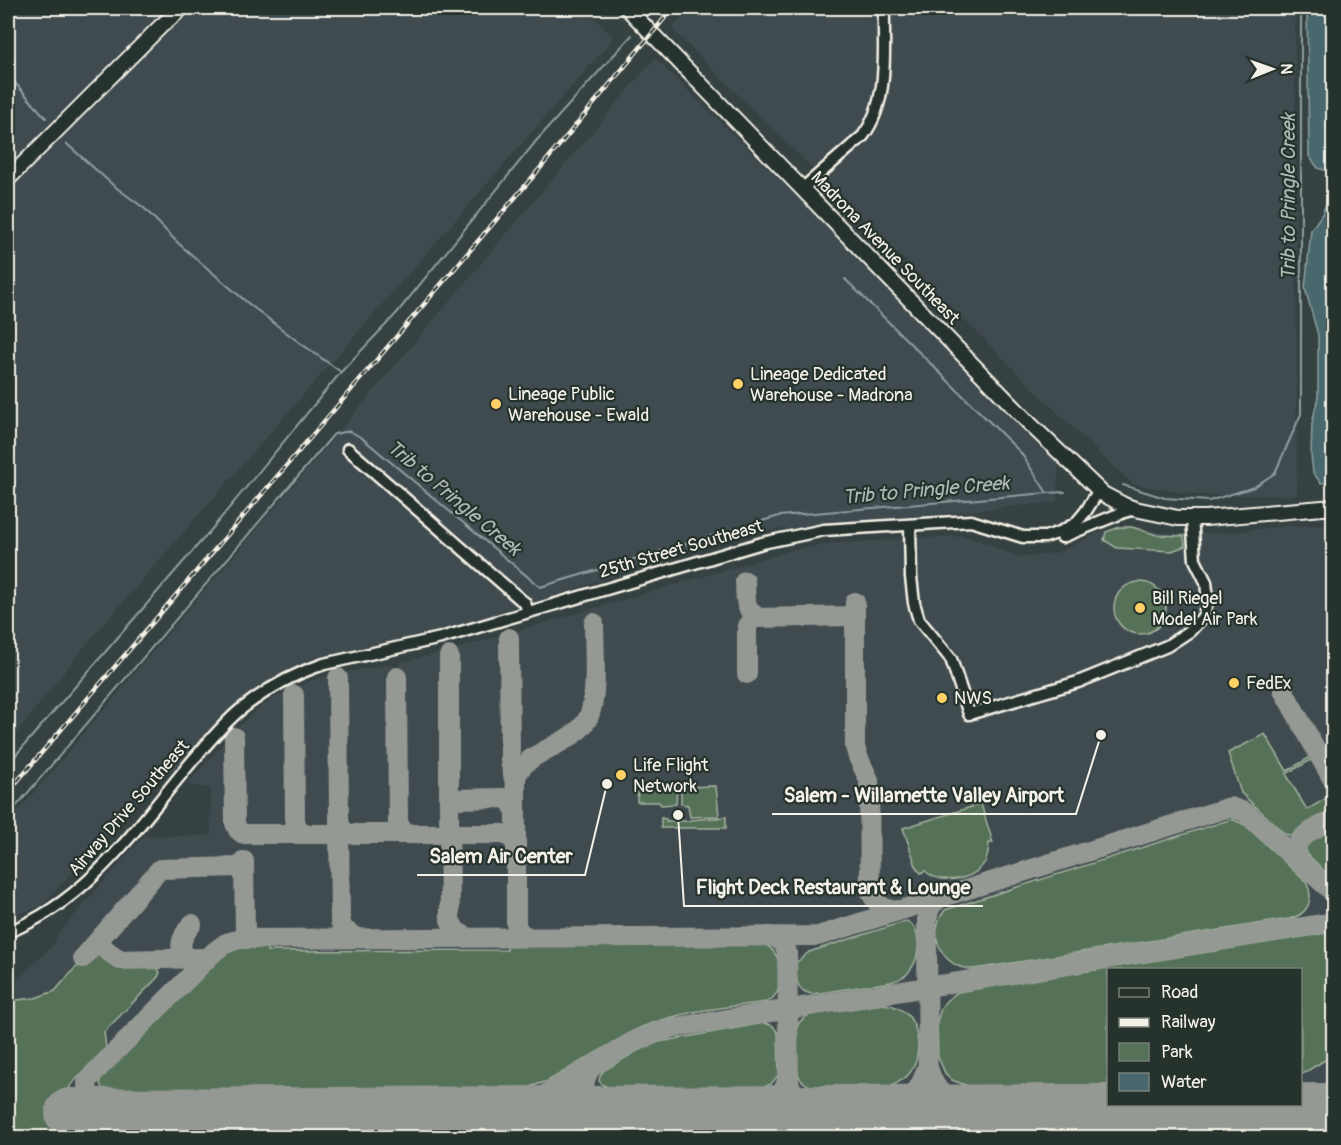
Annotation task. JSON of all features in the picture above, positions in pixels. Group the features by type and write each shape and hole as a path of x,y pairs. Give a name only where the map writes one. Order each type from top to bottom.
{"main road":[{"path":"8,179 161,26 182,8"},
{"name":"Madrona Avenue Southeast","path":"627,8 1031,425 1099,490 1130,507"},
{"path":"1130,507 1163,516 1192,518 1334,507"}],"street":[{"path":"802,189 863,136 871,125 882,88 884,8"},
{"path":"348,449 525,603 528,612"},
{"name":"25th Street Southeast","path":"265,693 298,674 324,664 419,644 762,543 804,533 971,522 1023,537 1045,537 1076,523 1099,490"},
{"path":"1045,537 1061,538 1124,512 1130,507"},
{"path":"910,525 911,578 919,620 951,659 969,714 1078,682 1167,646 1190,631 1203,617 1208,600 1206,582 1195,560 1192,518"},
{"name":"Airway Drive Southeast","path":"8,932 57,907 93,878 220,729 239,711 265,693"}],"shaded area":[{"path":"8,8 584,8 614,38 84,647 8,744"},
{"path":"691,8 1295,8 1297,495 1198,495 1133,484 1089,444 672,29"},
{"path":"655,58 1059,452 1057,502 735,534 478,622 314,658 154,785 40,907 8,917 8,823"},
{"path":"1125,524 1159,532 1185,534 1286,526 1333,525 1333,1137 8,1137 8,944 12,985 55,943 57,935 144,836 211,836 211,788 187,785 233,732 255,711 274,698 316,678 391,664 392,668 398,667 400,662 448,651 793,550 835,543 962,536 976,539 1016,556 1030,557 1060,552 1101,531"}],"green space":[{"path":"1120,527 1132,527 1157,535 1184,536 1185,546 1172,551 1117,548 1104,540 1106,532"},
{"name":"Bill Riegel Model Air Park","path":"1135,582 1145,582 1159,589 1166,608 1159,627 1145,634 1135,634 1125,630 1118,623 1114,613 1114,603 1118,593 1125,586"},
{"path":"1265,734 1287,771 1312,756 1313,759 1286,774 1307,810 1333,794 1333,812 1293,836 1285,834 1241,793 1228,753"},
{"path":"640,783 677,787 676,804 637,802"},
{"path":"716,786 719,816 690,817 688,805 681,804 681,787"},
{"path":"981,804 993,843 989,843 984,864 962,878 946,879 938,878 925,871 921,873 917,869 903,828"},
{"path":"726,817 726,828 661,828 661,818 666,821 689,821"},
{"path":"1232,819 1245,825 1306,882 1310,900 1301,914 1289,919 974,969 954,964 940,949 937,929 939,919 945,910"},
{"path":"1333,825 1333,879 1308,855 1304,846 1308,840"},
{"path":"906,921 915,929 918,950 914,964 903,977 891,982 813,994 807,993 800,987 796,963 809,952"},
{"path":"1333,932 1333,1055 1302,1074 1302,968 1108,968"},
{"path":"507,945 766,945 777,956 781,974 778,991 767,1002 699,1011 649,1024 548,1081 505,1095 114,1096 106,1093 101,1087 100,1081 104,1074 218,960 235,950 267,946 267,951 507,950"},
{"path":"98,952 103,952 120,963 154,964 160,972 158,977 104,1032 106,1048 70,1086 70,1137 8,1137 8,1001 35,998 55,991 75,968 86,963"},
{"path":"1107,968 1107,1093 987,1093 952,1080 945,1073 938,1057 937,1022 941,1008 958,992"},
{"path":"883,1004 899,1008 914,1024 918,1039 917,1058 909,1074 890,1086 861,1094 825,1091 802,1081 798,1071 795,1047 797,1027 802,1020 809,1015"},
{"path":"764,1023 773,1026 778,1033 779,1074 771,1084 747,1094 625,1094 599,1081 603,1071 637,1051 659,1042"},
{"path":"1317,1125 1333,1125 1333,1137 1296,1137"},
{"path":"1188,1126 1194,1131 1194,1137 960,1137 987,1127"},
{"path":"870,1127 897,1137 493,1137 519,1129"},
{"path":"428,1129 435,1132 438,1137 92,1137 107,1130"}],"water":[{"path":"1307,8 1334,8 1334,482 1321,483 1313,473 1311,455 1312,423 1318,397 1318,335 1305,288 1311,230 1322,214 1332,186 1330,172 1318,168 1309,156"}],"waterway":[{"name":"Trib to Pringle Creek","path":"652,12 655,8"},
{"name":"Trib to Pringle Creek","path":"1123,485 1165,498 1209,501 1254,487 1275,473 1301,414 1301,8"},
{"name":"Trib to Pringle Creek","path":"8,764 211,530 341,372 396,314 537,140 632,35"},
{"name":"Trib to Pringle Creek","path":"8,75 46,118"},
{"name":"Trib to Pringle Creek","path":"67,144 114,186 144,208 178,243 249,304 341,372"},
{"name":"Trib to Pringle Creek","path":"845,279 1021,453 1047,493 1065,492"},
{"name":"Trib to Pringle Creek","path":"8,816 334,434 350,431 362,438 540,587 779,516 1047,493"}],"taxiway":[{"path":"745,581 748,606 750,611 758,617"},
{"path":"855,602 855,747 869,780 870,890 881,906 890,910 901,910"},
{"path":"747,674 747,626 753,618 855,616"},
{"path":"528,937 519,932 516,924 516,777 530,759 574,734 589,716 595,684 594,623"},
{"path":"509,638 510,761 515,784"},
{"path":"449,656 449,805"},
{"path":"397,677 398,822 402,830 410,834"},
{"path":"338,678 339,820 342,830 350,834"},
{"path":"1283,690 1334,782"},
{"path":"294,695 295,821 298,830 308,834"},
{"path":"234,737 235,823 243,834 504,834 513,839 516,846"},
{"path":"467,937 456,931 450,920 449,805 456,799 503,798 510,801 515,810"},
{"path":"81,1138 86,1129 104,1113 88,1098 87,1083 93,1074 215,951 226,943 240,939 818,936 1230,807 1245,812 1334,893"},
{"path":"1299,861 1296,853 1300,840 1312,830 1334,819"},
{"path":"339,823 340,921 344,930 356,937"},
{"path":"244,861 245,932 253,938"},
{"path":"83,958 160,869 239,867 244,874"},
{"path":"928,1138 927,920 930,907 942,896"},
{"path":"473,1138 634,1041 671,1028 1334,922"},
{"path":"192,924 181,945 184,954 196,960"},
{"path":"769,936 781,942 787,953 789,1083 803,1102 825,1110"},
{"path":"101,938 102,947 120,960 207,958"},
{"path":"595,1064 585,1080 587,1097 597,1107 614,1111"},
{"path":"871,1110 888,1108 903,1102 917,1089 926,1070"},
{"path":"929,1070 932,1080 947,1098 978,1110"},
{"path":"748,1111 761,1109 773,1103 783,1090 788,1074"},
{"path":"934,1138 948,1122 978,1110"},
{"path":"876,1111 902,1118 922,1138"}],"runway":[{"path":"70,1113 1334,1108"}],"railway":[{"path":"8,792 542,166 673,8"}],"place":[{"name":"Lineage Dedicated Warehouse - Madrona","path":"738,384"},
{"name":"Lineage Public Warehouse - Ewald","path":"496,404"},
{"name":"Bill Riegel Model Air Park","path":"1140,608"},
{"name":"FedEx","path":"1234,683"},
{"name":"NWS","path":"942,698"},
{"name":"Salem - Willamette Valley Airport","path":"1101,735"},
{"name":"Life Flight Network","path":"621,775"},
{"name":"Salem Air Center","path":"607,784"},
{"name":"Flight Deck Restaurant & Lounge","path":"678,815"}]}
